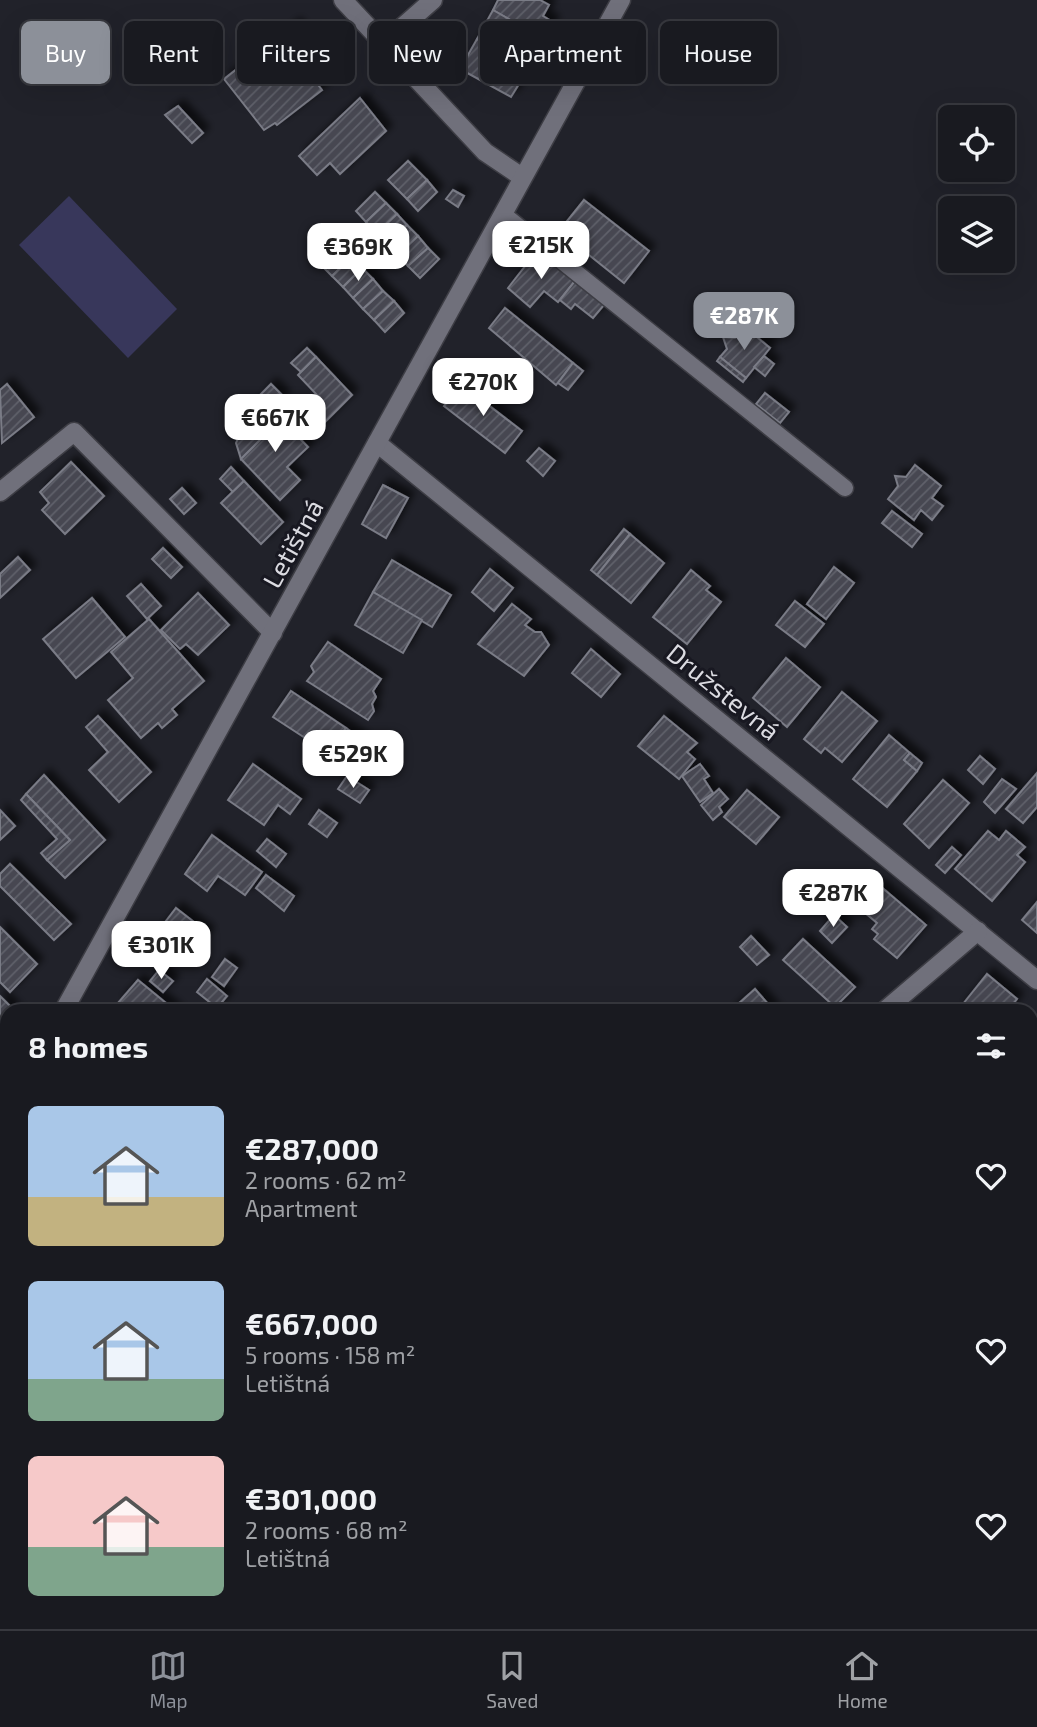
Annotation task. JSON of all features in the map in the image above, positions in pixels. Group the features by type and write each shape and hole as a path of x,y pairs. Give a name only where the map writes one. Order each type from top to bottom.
{"street":[{"path":"343,0 369,29"},
{"path":"409,21 433,0"},
{"name":"Letištná","path":"67,1004 621,0"},
{"path":"421,84 485,152 522,177"},
{"name":"Letištná","path":"0,492 74,432 273,634"},
{"name":"Družstevná","path":"377,443 1037,980"},
{"path":"892,1004 978,931"}],"lane":[{"path":"503,214 845,488"}],"shaded area":[{"path":"69,196 177,309 128,358 19,245"}],"building":[{"path":"498,0 540,0 549,5 543,16 551,21 512,21 493,10"},
{"path":"493,10 512,21 487,21"},
{"path":"477,39 480,41 480,80 466,72 466,58"},
{"path":"237,69 237,84 317,84 322,90 277,125 275,123 264,130 224,79"},
{"path":"487,84 519,84 511,97"},
{"path":"360,98 386,131 340,174 330,163 317,175 299,156"},
{"path":"178,106 203,133 192,143 165,115"},
{"path":"408,161 427,180 407,199 388,180"},
{"path":"427,180 437,192 418,211 407,199"},
{"path":"453,190 464,196 458,207 446,199"},
{"path":"375,192 386,203 366,222 356,211"},
{"path":"584,200 649,251 624,283 559,231"},
{"path":"386,203 397,214 377,233 366,222"},
{"path":"397,214 407,225 387,244 377,233"},
{"path":"407,225 418,236 398,255 387,244"},
{"path":"330,235 341,246 321,265 311,254"},
{"path":"418,236 428,248 408,266 398,255"},
{"path":"341,246 352,257 332,276 321,265"},
{"path":"428,248 439,259 420,278 408,266"},
{"path":"537,251 575,281 558,302 544,291 530,307 508,288"},
{"path":"352,257 362,268 343,287 332,276"},
{"path":"362,268 373,279 353,298 343,287"},
{"path":"373,279 383,291 363,309 353,298"},
{"path":"575,281 604,305 593,318 575,304 571,309 560,300"},
{"path":"383,291 394,301 374,320 363,309"},
{"path":"394,301 404,313 385,332 374,320"},
{"path":"505,308 573,363 556,385 489,328"},
{"path":"745,327 770,348 746,378 720,357 727,349 723,337 735,338"},
{"path":"307,348 316,357 301,372 291,363"},
{"path":"764,356 774,364 765,376 754,367"},
{"path":"316,357 352,395 320,427 304,410 318,396 298,375"},
{"path":"720,357 746,378 743,382 717,361"},
{"path":"573,363 583,371 568,390 558,383"},
{"path":"7,384 34,417 2,443 0,390"},
{"path":"271,384 284,397 273,407 261,394"},
{"path":"461,384 522,431 505,453 444,406"},
{"path":"765,393 789,412 780,423 756,404"},
{"path":"261,398 270,408 251,427 262,438 241,459 236,443 242,429 236,423"},
{"path":"270,408 308,447 287,467 300,480 280,500 241,459 262,438 251,427"},
{"path":"539,448 555,461 543,476 527,461"},
{"path":"71,462 104,496 65,534 42,510 49,503 40,492"},
{"path":"915,465 941,486 932,498 943,506 932,520 921,510 914,520 888,499 898,486 895,476 906,477"},
{"path":"231,467 244,481 233,492 220,479"},
{"path":"244,481 283,522 261,544 221,503"},
{"path":"383,485 408,498 386,538 362,524"},
{"path":"182,488 196,503 184,514 170,499"},
{"path":"892,511 922,534 912,547 882,523"},
{"path":"624,529 630,534 597,575 591,570"},
{"path":"630,534 664,563 631,603 597,575"},
{"path":"163,548 182,567 171,578 152,559"},
{"path":"18,557 30,570 0,598 0,574"},
{"path":"392,560 451,595 432,627 373,592"},
{"path":"834,567 854,583 826,619 807,604"},
{"path":"490,569 513,588 494,611 472,592"},
{"path":"691,570 710,586 706,590 721,602 687,644 653,617"},
{"path":"141,584 161,606 147,619 127,596"},
{"path":"373,592 422,620 403,653 355,625"},
{"path":"198,593 229,625 198,655 186,644 180,649 161,630"},
{"path":"92,598 125,637 76,678 43,639"},
{"path":"795,601 824,624 805,647 776,625"},
{"path":"512,604 531,619 525,625 535,632 541,632 549,645 524,676 478,644"},
{"path":"149,619 204,681 172,709 177,715 162,728 158,723 141,738 108,700 133,678 111,652"},
{"path":"328,642 381,679 373,691 376,697 372,704 374,711 368,720 307,681 314,672 311,666"},
{"path":"591,649 620,674 601,697 572,673"},
{"path":"786,658 820,687 787,727 753,698"},
{"path":"291,691 346,728 328,753 273,717"},
{"path":"842,692 877,721 842,762 825,748 821,753 804,739"},
{"path":"98,716 151,772 119,802 89,770 108,752 86,727"},
{"path":"664,716 697,743 687,752 695,759 679,779 638,746"},
{"path":"346,728 363,740 350,758 332,747"},
{"path":"889,735 910,753 904,760 917,771 887,807 853,779"},
{"path":"910,753 922,763 917,771 904,760"},
{"path":"980,756 995,769 983,784 968,770"},
{"path":"253,764 301,799 290,814 278,805 264,825 228,800"},
{"path":"700,764 709,776 704,779 713,793 700,802 682,776"},
{"path":"1037,773 1037,807 1023,823 1006,809"},
{"path":"44,775 105,840 65,878 47,860 70,840 26,794"},
{"path":"347,776 369,790 360,803 338,789"},
{"path":"1002,779 1016,789 995,813 984,802"},
{"path":"943,780 969,803 929,848 904,824"},
{"path":"719,789 728,799 719,807 722,812 713,820 701,805"},
{"path":"747,790 779,817 756,844 724,817"},
{"path":"26,794 70,840 47,860 41,853 57,839 21,800"},
{"path":"0,810 15,826 0,840"},
{"path":"319,810 337,823 327,837 309,824"},
{"path":"988,831 999,840 1006,831 1025,847 1017,855 1025,862 992,901 955,869"},
{"path":"212,835 262,872 245,895 218,876 207,891 185,874"},
{"path":"267,839 286,854 276,867 257,851"},
{"path":"952,847 961,855 945,873 936,865"},
{"path":"10,864 71,924 54,940 0,886 0,874"},
{"path":"266,875 294,896 284,911 256,888"},
{"path":"879,885 926,925 897,958 874,939 878,934 872,929 877,923 859,908"},
{"path":"1037,902 1037,933 1022,920"},
{"path":"176,908 208,933 184,962 153,938"},
{"path":"834,915 847,927 832,943 820,931"},
{"path":"0,927 37,964 10,992 0,982"},
{"path":"751,936 769,955 757,965 740,947"},
{"path":"803,939 855,987 838,1004 832,1004 783,960"},
{"path":"225,959 237,968 224,986 212,977"},
{"path":"159,970 173,981 163,992 150,981"},
{"path":"987,974 1017,999 1013,1004 963,1004"},
{"path":"207,979 227,996 220,1004 212,1004 197,992"},
{"path":"138,980 167,1004 119,1004"},
{"path":"755,989 768,1004 738,1004"},
{"path":"0,996 8,1004 0,1004"}]}
